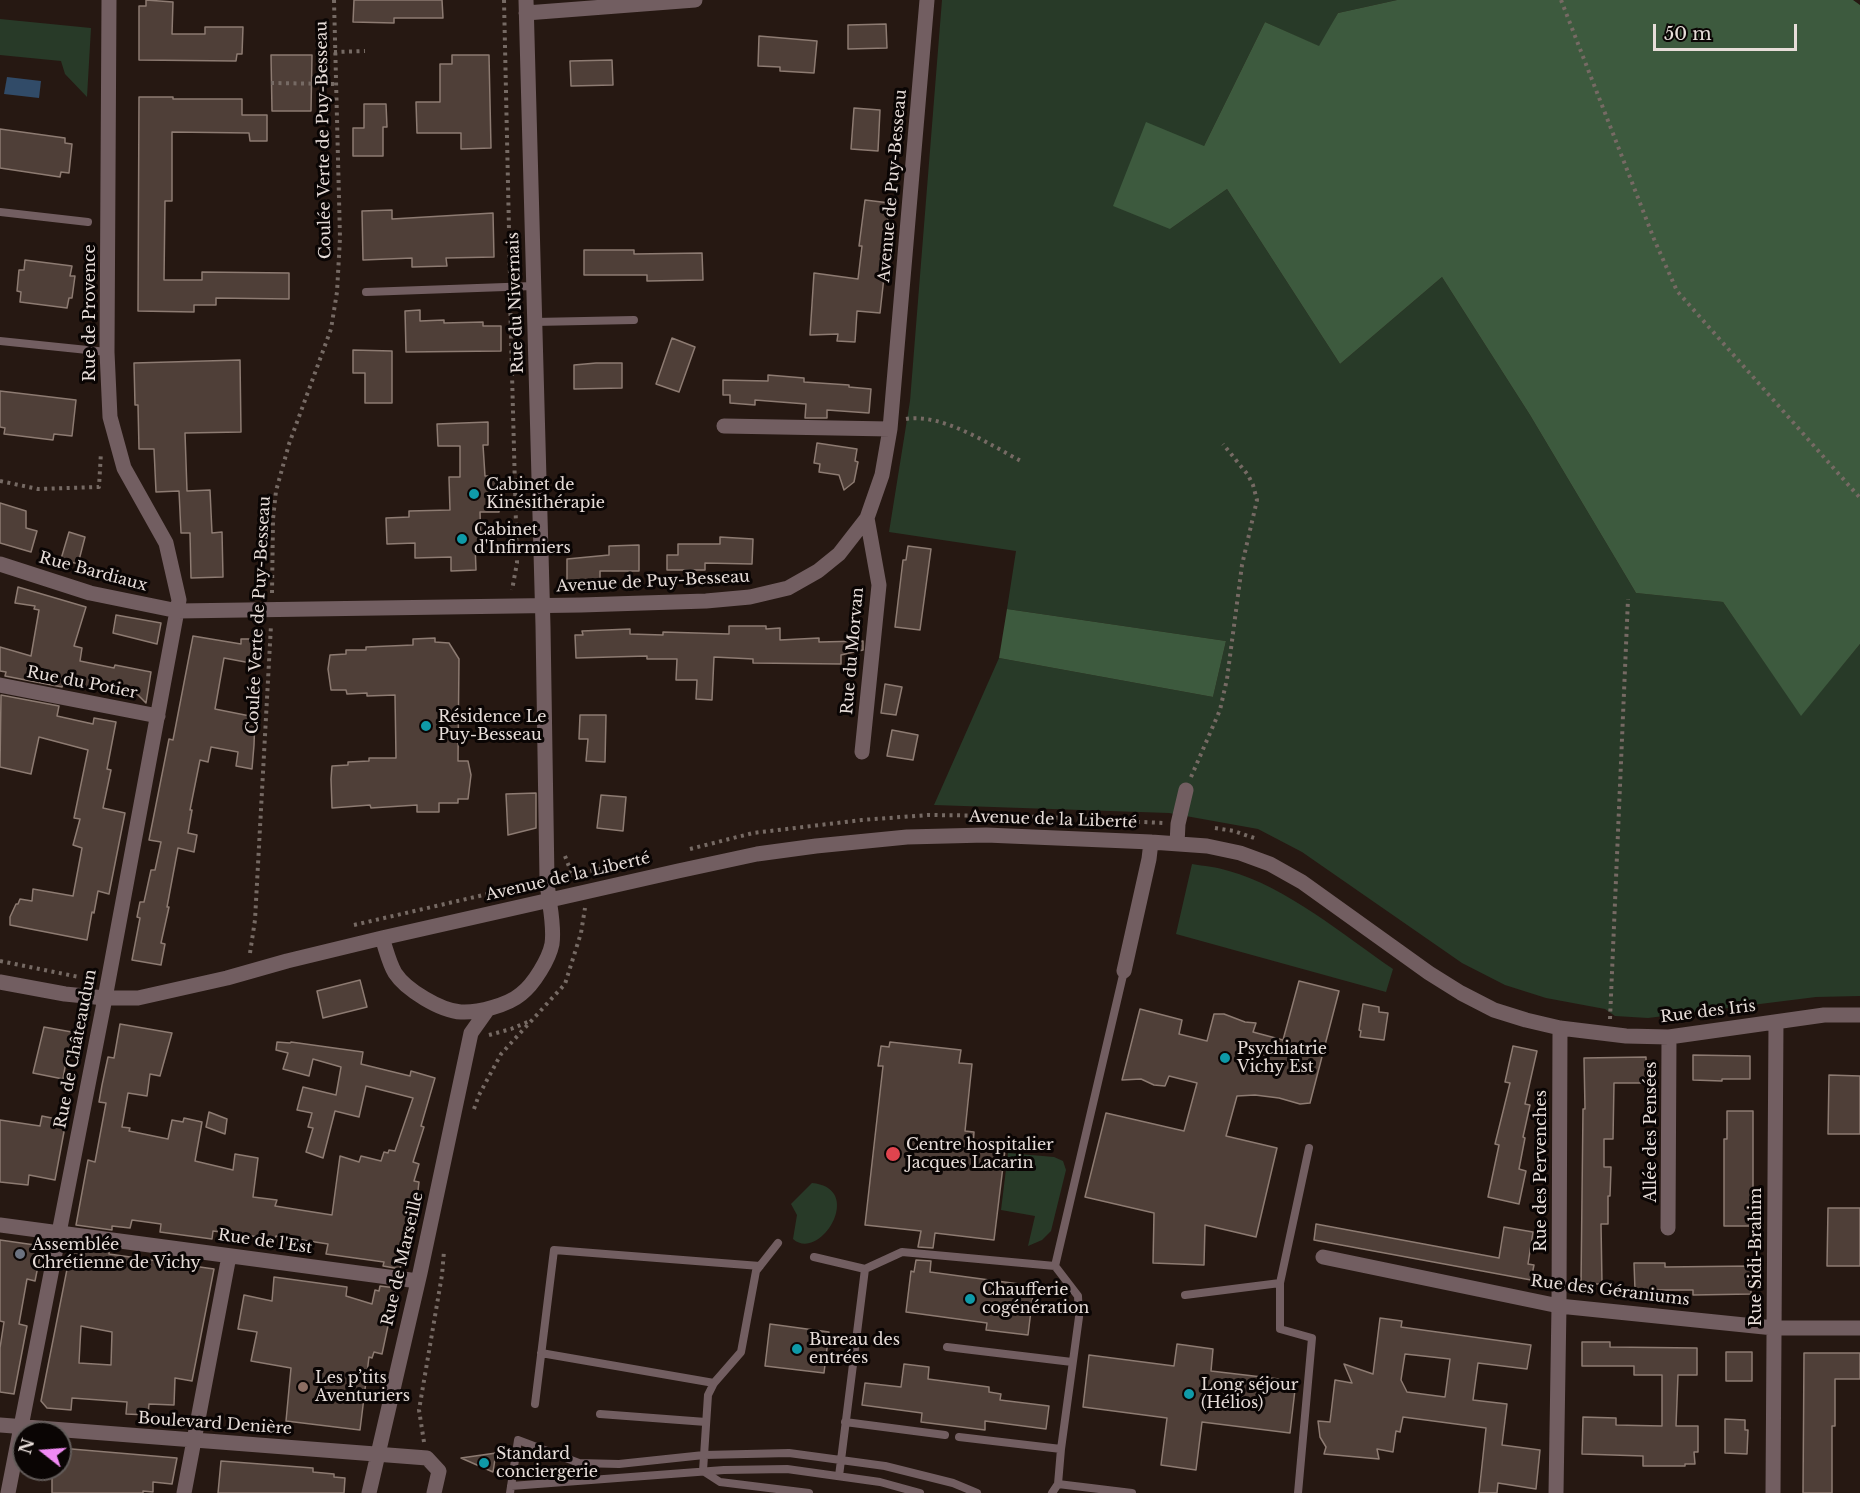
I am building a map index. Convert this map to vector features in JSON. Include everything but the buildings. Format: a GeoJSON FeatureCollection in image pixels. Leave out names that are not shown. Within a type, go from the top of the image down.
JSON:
{"type":"FeatureCollection","features":[{"type":"Feature","properties":{"kind":"street","name":"Rue de Provence"},"geometry":{"type":"LineString","coordinates":[[109,0],[107,352],[110,417],[124,468],[166,543],[179,600],[178,611]]}},
{"type":"Feature","properties":{"kind":"street"},"geometry":{"type":"LineString","coordinates":[[526,6],[695,0]]}},
{"type":"Feature","properties":{"kind":"street","name":"Avenue de Puy-Besseau"},"geometry":{"type":"LineString","coordinates":[[178,611],[706,601],[750,597],[788,588],[818,571],[839,554],[867,518],[882,475],[890,429],[927,0]]}},
{"type":"Feature","properties":{"kind":"street","name":"Rue du Nivernais"},"geometry":{"type":"LineString","coordinates":[[488,1009],[522,994],[544,967],[552,944],[552,918],[548,900],[526,6]]}},
{"type":"Feature","properties":{"kind":"street"},"geometry":{"type":"LineString","coordinates":[[724,426],[890,429]]}},
{"type":"Feature","properties":{"kind":"street","name":"Rue du Morvan"},"geometry":{"type":"LineString","coordinates":[[862,752],[879,585],[867,518]]}},
{"type":"Feature","properties":{"kind":"street","name":"Rue Bardiaux"},"geometry":{"type":"LineString","coordinates":[[0,564],[90,592],[178,611]]}},
{"type":"Feature","properties":{"kind":"street","name":"Rue de Châteaudun"},"geometry":{"type":"LineString","coordinates":[[21,1421],[105,998],[178,611]]}},
{"type":"Feature","properties":{"kind":"street","name":"Rue du Potier"},"geometry":{"type":"LineString","coordinates":[[0,685],[158,716]]}},
{"type":"Feature","properties":{"kind":"street"},"geometry":{"type":"LineString","coordinates":[[1177,844],[1178,824],[1186,790]]}},
{"type":"Feature","properties":{"kind":"street","name":"Avenue de la Liberté"},"geometry":{"type":"LineString","coordinates":[[0,982],[65,994],[105,998],[138,998],[548,900],[756,854],[816,846],[907,837],[986,835],[1177,844]]}},
{"type":"Feature","properties":{"kind":"street"},"geometry":{"type":"LineString","coordinates":[[1124,971],[1151,842]]}},
{"type":"Feature","properties":{"kind":"street","name":"Rue des Iris"},"geometry":{"type":"LineString","coordinates":[[1177,844],[1206,846],[1240,853],[1270,864],[1302,882],[1429,973],[1461,993],[1494,1010],[1526,1020],[1560,1028],[1609,1034],[1669,1037],[1824,1015],[1860,1015]]}},
{"type":"Feature","properties":{"kind":"street"},"geometry":{"type":"LineString","coordinates":[[382,939],[395,973],[410,988],[430,1002],[460,1012],[488,1009]]}},
{"type":"Feature","properties":{"kind":"street","name":"Rue de Marseille"},"geometry":{"type":"LineString","coordinates":[[369,1493],[418,1281],[471,1033],[488,1009]]}},
{"type":"Feature","properties":{"kind":"street"},"geometry":{"type":"LineString","coordinates":[[460,1012],[471,1033]]}},
{"type":"Feature","properties":{"kind":"street","name":"Rue Sidi-Brahim"},"geometry":{"type":"LineString","coordinates":[[1773,1493],[1776,1022]]}},
{"type":"Feature","properties":{"kind":"street","name":"Rue des Pervenches"},"geometry":{"type":"LineString","coordinates":[[1556,1493],[1560,1028]]}},
{"type":"Feature","properties":{"kind":"street","name":"Allée des Pensées"},"geometry":{"type":"LineString","coordinates":[[1668,1227],[1669,1037]]}},
{"type":"Feature","properties":{"kind":"street","name":"Rue de l'Est"},"geometry":{"type":"LineString","coordinates":[[0,1225],[418,1281]]}},
{"type":"Feature","properties":{"kind":"street"},"geometry":{"type":"LineString","coordinates":[[184,1493],[229,1256]]}},
{"type":"Feature","properties":{"kind":"street","name":"Rue des Géraniums"},"geometry":{"type":"LineString","coordinates":[[1323,1257],[1559,1306],[1774,1328],[1860,1328]]}},
{"type":"Feature","properties":{"kind":"street","name":"Boulevard Denière"},"geometry":{"type":"LineString","coordinates":[[72,1431],[427,1458]]}},
{"type":"Feature","properties":{"kind":"street"},"geometry":{"type":"LineString","coordinates":[[427,1458],[438,1471],[434,1493]]}},
{"type":"Feature","properties":{"kind":"street","name":"Rue de Châteaudun"},"geometry":{"type":"LineString","coordinates":[[8,1493],[12,1471]]}},
{"type":"Feature","properties":{"kind":"lane"},"geometry":{"type":"LineString","coordinates":[[0,212],[88,222]]}},
{"type":"Feature","properties":{"kind":"lane"},"geometry":{"type":"LineString","coordinates":[[366,292],[533,286]]}},
{"type":"Feature","properties":{"kind":"lane"},"geometry":{"type":"LineString","coordinates":[[534,322],[634,320]]}},
{"type":"Feature","properties":{"kind":"lane"},"geometry":{"type":"LineString","coordinates":[[0,341],[107,352]]}},
{"type":"Feature","properties":{"kind":"lane"},"geometry":{"type":"LineString","coordinates":[[1055,1266],[1124,971]]}},
{"type":"Feature","properties":{"kind":"lane"},"geometry":{"type":"LineString","coordinates":[[1298,1493],[1312,1338],[1280,1329],[1280,1283],[1310,1148]]}},
{"type":"Feature","properties":{"kind":"lane"},"geometry":{"type":"LineString","coordinates":[[703,1471],[708,1395],[714,1383],[741,1352],[756,1271],[778,1243]]}},
{"type":"Feature","properties":{"kind":"lane"},"geometry":{"type":"LineString","coordinates":[[535,1404],[554,1250],[760,1266]]}},
{"type":"Feature","properties":{"kind":"lane"},"geometry":{"type":"LineString","coordinates":[[814,1257],[865,1269],[902,1252],[1055,1266],[1078,1296],[1079,1317],[1058,1484],[1052,1493]]}},
{"type":"Feature","properties":{"kind":"lane"},"geometry":{"type":"LineString","coordinates":[[839,1476],[865,1269]]}},
{"type":"Feature","properties":{"kind":"lane"},"geometry":{"type":"LineString","coordinates":[[1185,1295],[1280,1283]]}},
{"type":"Feature","properties":{"kind":"lane"},"geometry":{"type":"LineString","coordinates":[[947,1347],[1072,1362]]}},
{"type":"Feature","properties":{"kind":"lane"},"geometry":{"type":"LineString","coordinates":[[542,1353],[714,1383]]}},
{"type":"Feature","properties":{"kind":"lane"},"geometry":{"type":"LineString","coordinates":[[600,1414],[706,1422]]}},
{"type":"Feature","properties":{"kind":"lane"},"geometry":{"type":"LineString","coordinates":[[845,1422],[945,1435]]}},
{"type":"Feature","properties":{"kind":"lane"},"geometry":{"type":"LineString","coordinates":[[959,1437],[1061,1449]]}},
{"type":"Feature","properties":{"kind":"lane"},"geometry":{"type":"LineString","coordinates":[[920,1493],[880,1482],[787,1469],[703,1471],[511,1489],[518,1440],[579,1463],[619,1464],[704,1455],[789,1453],[896,1469],[953,1483],[977,1493]]}},
{"type":"Feature","properties":{"kind":"lane"},"geometry":{"type":"LineString","coordinates":[[703,1471],[720,1482],[809,1493]]}},
{"type":"Feature","properties":{"kind":"lane"},"geometry":{"type":"LineString","coordinates":[[1058,1484],[1132,1493]]}},
{"type":"Feature","properties":{"kind":"path","name":"Coulée Verte de Puy-Besseau"},"geometry":{"type":"LineString","coordinates":[[250,953],[255,920],[272,610],[273,519],[276,491],[289,444],[331,329],[337,292],[340,238],[334,0]]}},
{"type":"Feature","properties":{"kind":"path"},"geometry":{"type":"LineString","coordinates":[[504,0],[517,563],[509,606]]}},
{"type":"Feature","properties":{"kind":"path"},"geometry":{"type":"LineString","coordinates":[[1561,0],[1654,239],[1677,291],[1860,498]]}},
{"type":"Feature","properties":{"kind":"path"},"geometry":{"type":"LineString","coordinates":[[334,52],[365,51]]}},
{"type":"Feature","properties":{"kind":"path"},"geometry":{"type":"LineString","coordinates":[[271,83],[335,84]]}},
{"type":"Feature","properties":{"kind":"path"},"geometry":{"type":"LineString","coordinates":[[890,429],[903,420],[928,419],[959,429],[1021,461]]}},
{"type":"Feature","properties":{"kind":"path"},"geometry":{"type":"LineString","coordinates":[[0,481],[38,489],[99,487],[101,444]]}},
{"type":"Feature","properties":{"kind":"path"},"geometry":{"type":"LineString","coordinates":[[1186,790],[1220,710],[1227,679],[1242,566],[1257,500],[1248,475],[1223,444]]}},
{"type":"Feature","properties":{"kind":"path"},"geometry":{"type":"LineString","coordinates":[[1609,1034],[1628,599]]}},
{"type":"Feature","properties":{"kind":"path"},"geometry":{"type":"LineString","coordinates":[[1213,828],[1234,831],[1262,841]]}},
{"type":"Feature","properties":{"kind":"path"},"geometry":{"type":"LineString","coordinates":[[473,1112],[479,1095],[501,1054],[565,984],[586,910],[582,893],[572,875]]}},
{"type":"Feature","properties":{"kind":"path"},"geometry":{"type":"LineString","coordinates":[[552,918],[586,910]]}},
{"type":"Feature","properties":{"kind":"path"},"geometry":{"type":"LineString","coordinates":[[427,1458],[419,1410],[442,1275],[444,1245]]}},
{"type":"Feature","properties":{"kind":"green space"},"geometry":{"type":"Polygon","coordinates":[[[942,0],[1397,0],[1338,13],[1320,47],[1265,22],[1204,146],[1170,229],[1227,189],[1340,364],[1442,277],[1530,415],[1636,593],[1723,602],[1801,715],[1860,644],[1860,996],[1816,997],[1648,1018],[1615,1016],[1605,1009],[1546,998],[1505,985],[1462,963],[1302,852],[1258,829],[1169,813],[934,805],[999,658],[1213,697],[1226,641],[1007,609],[1016,551],[889,532],[910,401],[942,0]]]}},
{"type":"Feature","properties":{"kind":"green space"},"geometry":{"type":"Polygon","coordinates":[[[1397,0],[1853,0],[1860,5],[1860,644],[1801,716],[1723,602],[1636,593],[1530,415],[1442,277],[1340,364],[1227,189],[1170,229],[1113,206],[1146,122],[1204,146],[1265,22],[1319,46],[1338,13],[1397,0]]]}},
{"type":"Feature","properties":{"kind":"green space"},"geometry":{"type":"Polygon","coordinates":[[[0,19],[91,28],[87,97],[65,74],[61,61],[0,55],[0,19]]]}},
{"type":"Feature","properties":{"kind":"green space"},"geometry":{"type":"Polygon","coordinates":[[[1007,609],[1226,641],[1213,697],[999,658],[1007,609]]]}},
{"type":"Feature","properties":{"kind":"green space"},"geometry":{"type":"Polygon","coordinates":[[[1192,864],[1220,868],[1250,878],[1314,913],[1393,969],[1386,992],[1176,934],[1192,864]]]}},
{"type":"Feature","properties":{"kind":"green space"},"geometry":{"type":"Polygon","coordinates":[[[1008,1153],[1054,1157],[1063,1161],[1066,1170],[1051,1231],[1042,1240],[1028,1246],[1035,1216],[1001,1210],[1008,1153]]]}},
{"type":"Feature","properties":{"kind":"green space"},"geometry":{"type":"Polygon","coordinates":[[[812,1183],[828,1188],[836,1197],[837,1209],[833,1222],[825,1233],[815,1241],[804,1244],[793,1239],[797,1215],[791,1204],[812,1183]]]}},
{"type":"Feature","properties":{"kind":"water"},"geometry":{"type":"Polygon","coordinates":[[[7,77],[41,81],[39,98],[4,94],[7,77]]]}},
{"type":"Feature","properties":{"kind":"place","name":"Cabinet de Kinésithérapie"},"geometry":{"type":"Point","coordinates":[474,494]}},
{"type":"Feature","properties":{"kind":"place","name":"Cabinet d'Infirmiers"},"geometry":{"type":"Point","coordinates":[462,539]}},
{"type":"Feature","properties":{"kind":"place","name":"Résidence Le Puy-Besseau"},"geometry":{"type":"Point","coordinates":[426,726]}},
{"type":"Feature","properties":{"kind":"place","name":"Psychiatrie Vichy Est"},"geometry":{"type":"Point","coordinates":[1225,1058]}},
{"type":"Feature","properties":{"kind":"place","name":"Centre hospitalier Jacques Lacarin"},"geometry":{"type":"Point","coordinates":[893,1154]}},
{"type":"Feature","properties":{"kind":"place","name":"Assemblée Chrétienne de Vichy"},"geometry":{"type":"Point","coordinates":[20,1254]}},
{"type":"Feature","properties":{"kind":"place","name":"Chaufferie cogénération"},"geometry":{"type":"Point","coordinates":[970,1299]}},
{"type":"Feature","properties":{"kind":"place","name":"Bureau des entrées"},"geometry":{"type":"Point","coordinates":[797,1349]}},
{"type":"Feature","properties":{"kind":"place","name":"Les p’tits Aventuriers"},"geometry":{"type":"Point","coordinates":[303,1387]}},
{"type":"Feature","properties":{"kind":"place","name":"Long séjour (Hélios)"},"geometry":{"type":"Point","coordinates":[1189,1394]}},
{"type":"Feature","properties":{"kind":"place","name":"Standard conciergerie"},"geometry":{"type":"Point","coordinates":[484,1463]}}]}
